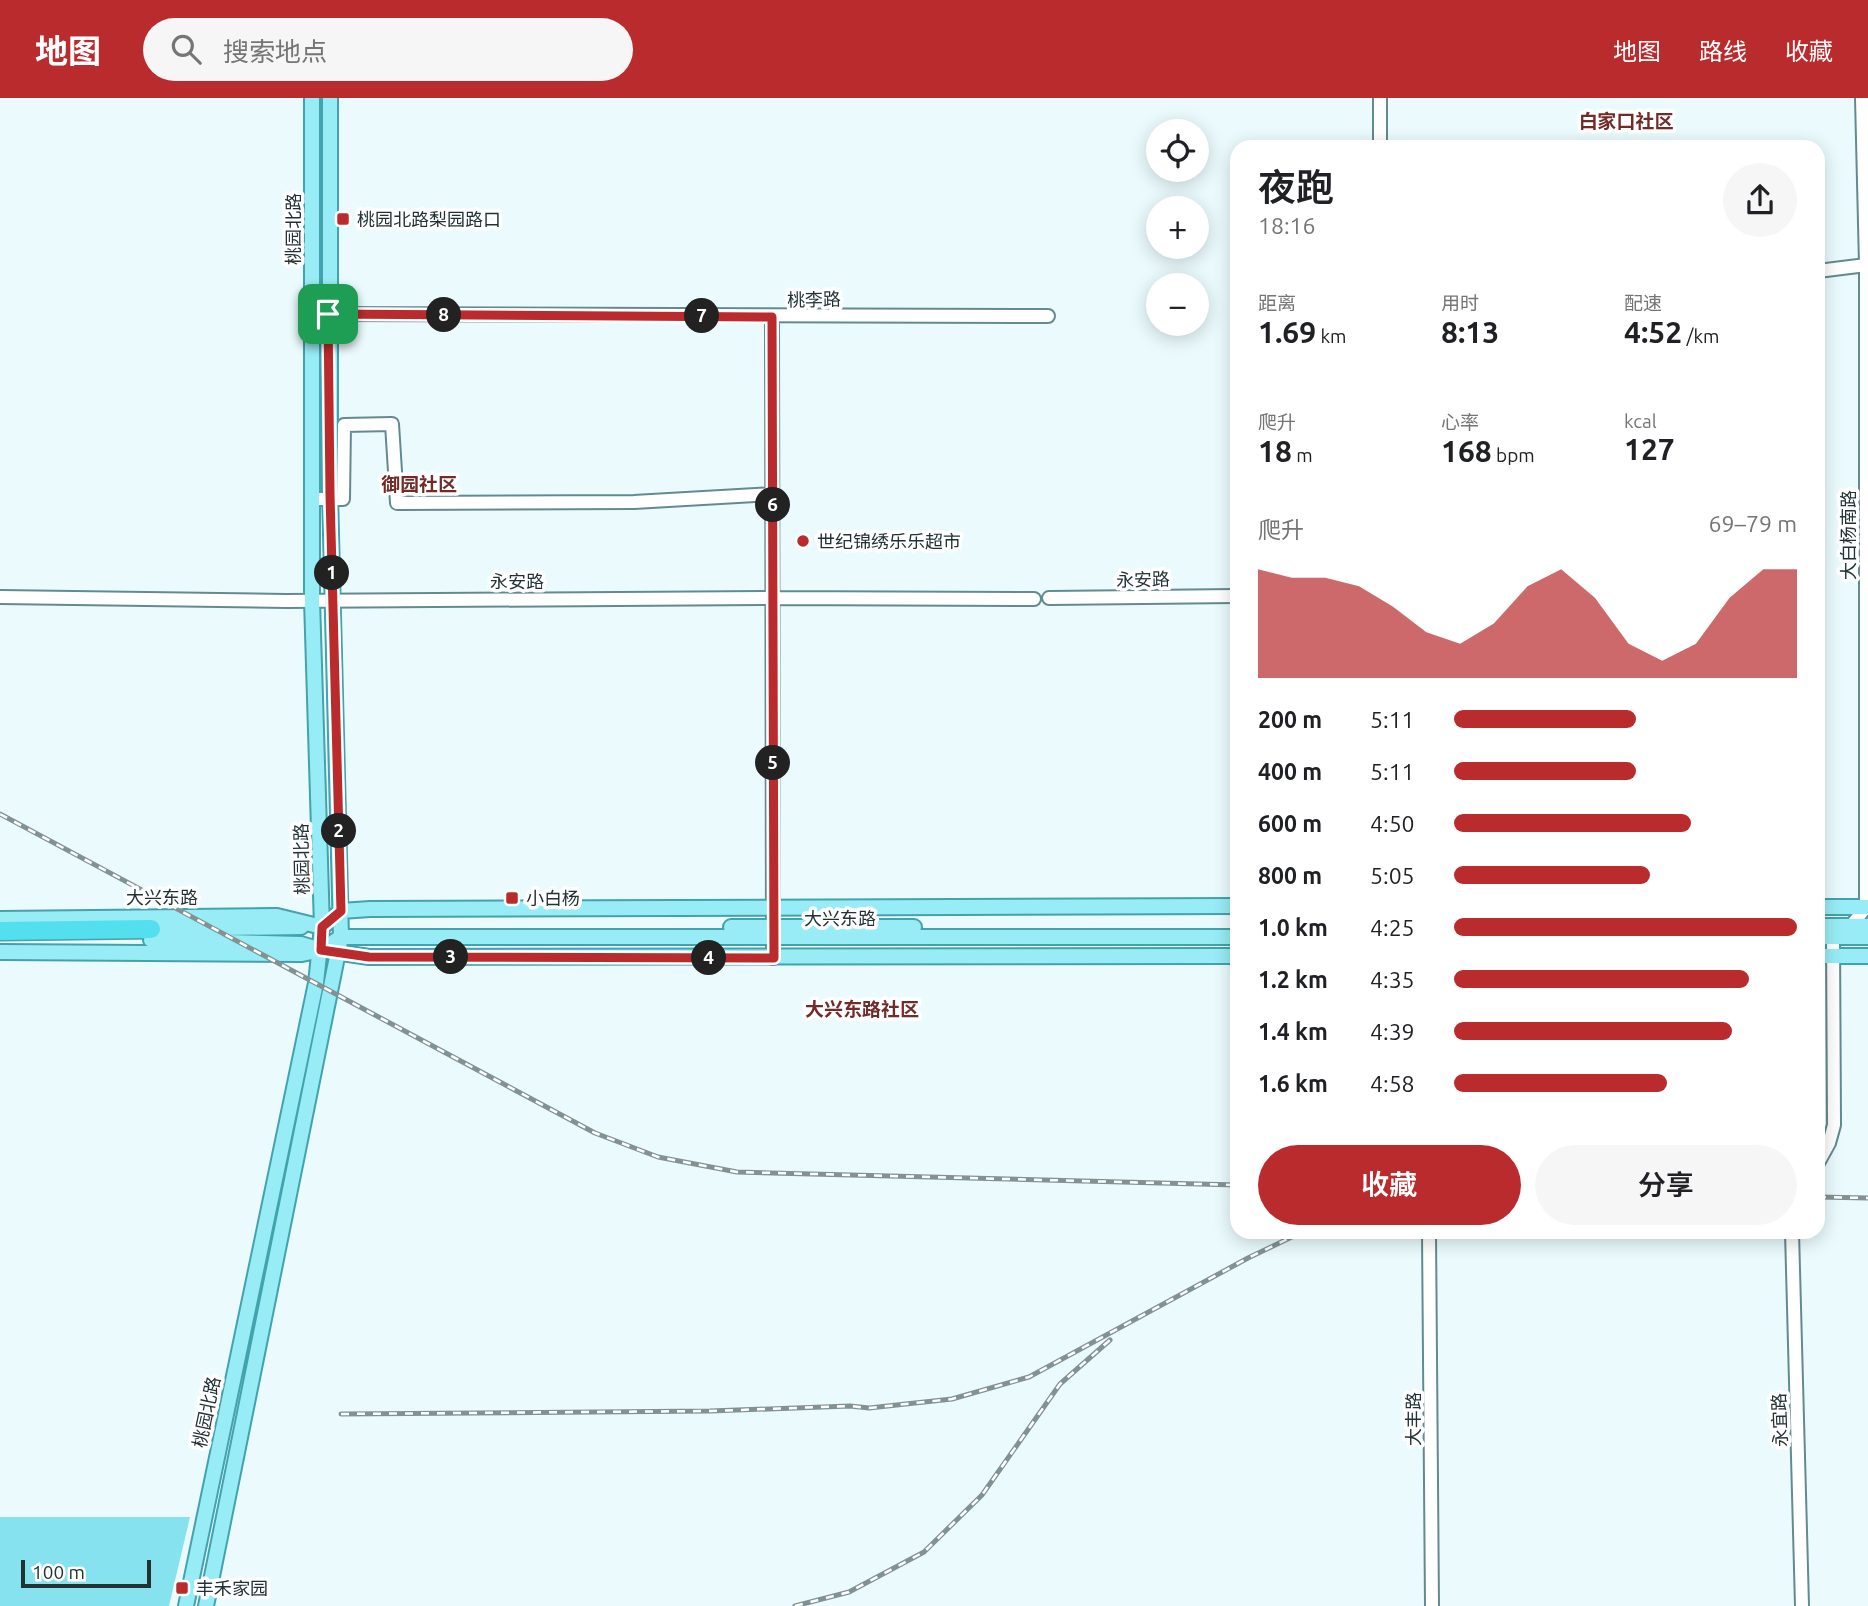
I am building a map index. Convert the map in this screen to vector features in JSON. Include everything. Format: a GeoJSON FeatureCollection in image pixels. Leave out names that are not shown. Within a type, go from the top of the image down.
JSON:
{"type":"FeatureCollection","features":[{"type":"Feature","properties":{"kind":"highway"},"geometry":{"type":"LineString","coordinates":[[0,931],[151,935]]}},
{"type":"Feature","properties":{"kind":"highway"},"geometry":{"type":"LineString","coordinates":[[0,940],[100,935]]}},
{"type":"Feature","properties":{"kind":"main road","name":"桃园北路"},"geometry":{"type":"LineString","coordinates":[[186,1606],[321,950],[313,600],[312,98]]}},
{"type":"Feature","properties":{"kind":"main road","name":"桃园北路"},"geometry":{"type":"LineString","coordinates":[[206,1606],[341,933],[330,499],[330,98]]}},
{"type":"Feature","properties":{"kind":"main road"},"geometry":{"type":"LineString","coordinates":[[322,927],[341,911],[370,909],[1230,906]]}},
{"type":"Feature","properties":{"kind":"main road"},"geometry":{"type":"LineString","coordinates":[[1825,907],[1867,907]]}},
{"type":"Feature","properties":{"kind":"main road","name":"大兴东路"},"geometry":{"type":"LineString","coordinates":[[0,919],[277,916],[341,933],[1230,928]]}},
{"type":"Feature","properties":{"kind":"main road"},"geometry":{"type":"LineString","coordinates":[[1825,926],[1868,926]]}},
{"type":"Feature","properties":{"kind":"main road","name":"大兴东路"},"geometry":{"type":"LineString","coordinates":[[151,935],[322,927]]}},
{"type":"Feature","properties":{"kind":"main road","name":"大兴东路"},"geometry":{"type":"LineString","coordinates":[[773,932],[1230,937]]}},
{"type":"Feature","properties":{"kind":"main road"},"geometry":{"type":"LineString","coordinates":[[0,952],[302,954],[321,950],[341,933]]}},
{"type":"Feature","properties":{"kind":"main road"},"geometry":{"type":"LineString","coordinates":[[151,935],[301,944],[321,950],[383,957],[1230,956]]}},
{"type":"Feature","properties":{"kind":"main road"},"geometry":{"type":"LineString","coordinates":[[1825,937],[1868,937]]}},
{"type":"Feature","properties":{"kind":"main road"},"geometry":{"type":"LineString","coordinates":[[1825,956],[1868,956]]}},
{"type":"Feature","properties":{"kind":"street"},"geometry":{"type":"LineString","coordinates":[[1380,98],[1380,140]]}},
{"type":"Feature","properties":{"kind":"street","name":"大白杨南路"},"geometry":{"type":"LineString","coordinates":[[1862,98],[1866,265],[1867,907]]}},
{"type":"Feature","properties":{"kind":"street"},"geometry":{"type":"LineString","coordinates":[[1825,270],[1866,265]]}},
{"type":"Feature","properties":{"kind":"street","name":"桃李路"},"geometry":{"type":"LineString","coordinates":[[328,314],[1048,316]]}},
{"type":"Feature","properties":{"kind":"street"},"geometry":{"type":"LineString","coordinates":[[772,317],[774,958]]}},
{"type":"Feature","properties":{"kind":"street"},"geometry":{"type":"LineString","coordinates":[[312,499],[343,499],[344,425],[392,424],[397,503],[634,502],[774,494]]}},
{"type":"Feature","properties":{"kind":"street","name":"永安路"},"geometry":{"type":"LineString","coordinates":[[1049,598],[1230,596]]}},
{"type":"Feature","properties":{"kind":"street","name":"永安路"},"geometry":{"type":"LineString","coordinates":[[0,597],[313,600],[1034,599]]}},
{"type":"Feature","properties":{"kind":"street"},"geometry":{"type":"LineString","coordinates":[[1825,1150],[1833,1125],[1825,956],[1833,937],[1851,926],[1867,907]]}},
{"type":"Feature","properties":{"kind":"street","name":"大丰路"},"geometry":{"type":"LineString","coordinates":[[1429,1239],[1432,1606]]}},
{"type":"Feature","properties":{"kind":"street","name":"永宜路"},"geometry":{"type":"LineString","coordinates":[[1792,1239],[1802,1606]]}},
{"type":"Feature","properties":{"kind":"shaded area"},"geometry":{"type":"Polygon","coordinates":[[[0,1517],[190,1517],[169,1606],[0,1606],[0,1517]]]}},
{"type":"Feature","properties":{"kind":"railway"},"geometry":{"type":"LineString","coordinates":[[0,814],[595,1133],[658,1157],[737,1172],[1230,1185]]}},
{"type":"Feature","properties":{"kind":"railway"},"geometry":{"type":"LineString","coordinates":[[1825,1197],[1868,1198]]}},
{"type":"Feature","properties":{"kind":"railway"},"geometry":{"type":"LineString","coordinates":[[341,1414],[710,1411],[850,1406],[869,1408],[952,1399],[1029,1377],[1287,1239]]}},
{"type":"Feature","properties":{"kind":"railway"},"geometry":{"type":"LineString","coordinates":[[795,1606],[849,1592],[924,1552],[982,1495],[1060,1384],[1110,1340]]}},
{"type":"Feature","properties":{"kind":"place","name":"桃园北路梨园路口"},"geometry":{"type":"Point","coordinates":[343,219]}},
{"type":"Feature","properties":{"kind":"place","name":"世纪锦绣乐乐超市"},"geometry":{"type":"Point","coordinates":[803,541]}},
{"type":"Feature","properties":{"kind":"place","name":"小白杨"},"geometry":{"type":"Point","coordinates":[512,898]}},
{"type":"Feature","properties":{"kind":"place","name":"丰禾家园"},"geometry":{"type":"Point","coordinates":[182,1588]}},
{"type":"Feature","properties":{"kind":"district","name":"白家口社区"},"geometry":{"type":"Point","coordinates":[1626,121]}},
{"type":"Feature","properties":{"kind":"district","name":"御园社区"},"geometry":{"type":"Point","coordinates":[419,484]}},
{"type":"Feature","properties":{"kind":"district","name":"大兴东路社区"},"geometry":{"type":"Point","coordinates":[862,1009]}},
{"type":"Feature","properties":{"kind":"route"},"geometry":{"type":"LineString","coordinates":[[328,314],[772,317],[774,958],[369,957],[321,950],[322,927],[341,911],[328,314]]}}]}
